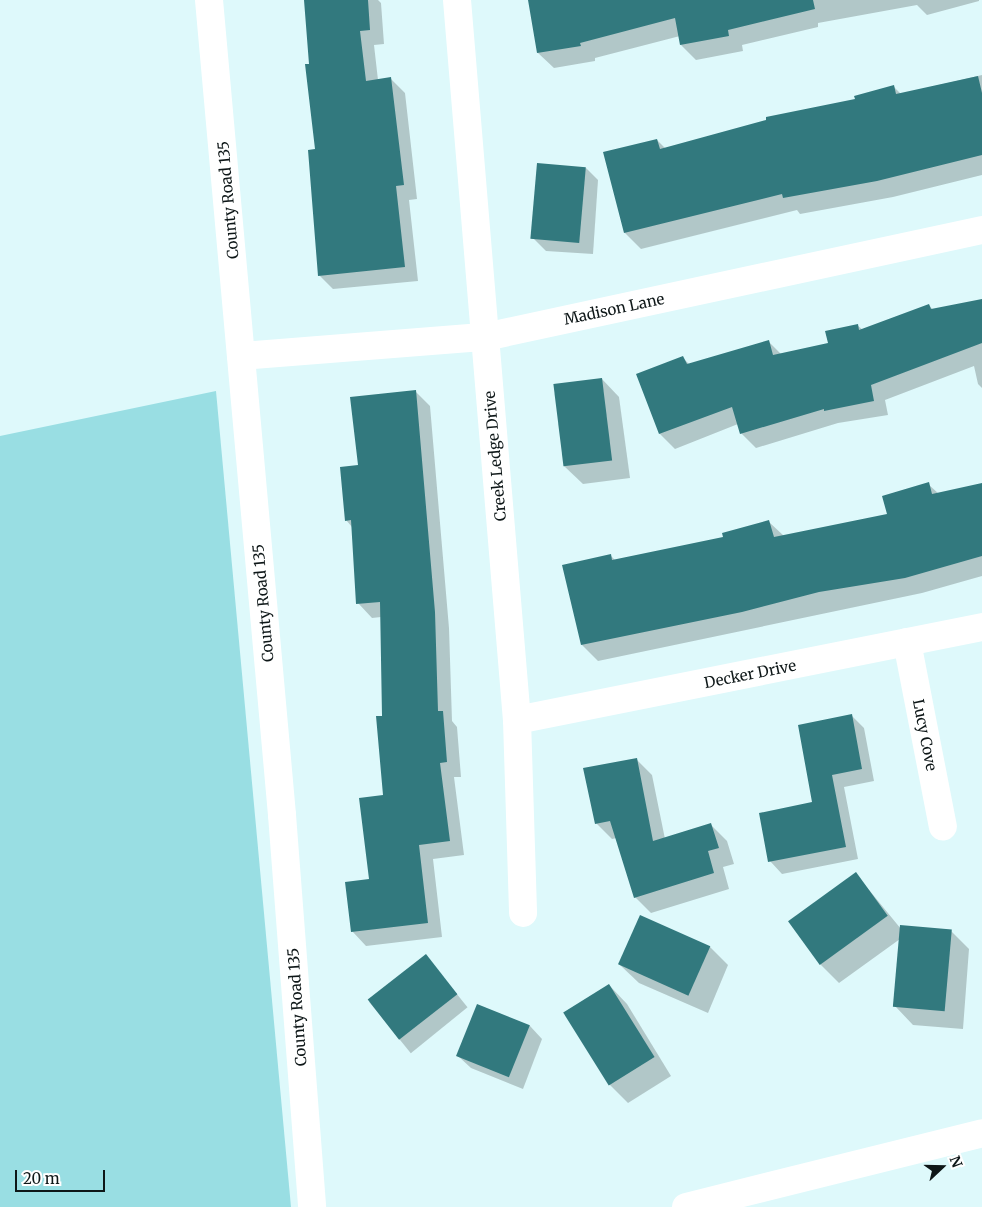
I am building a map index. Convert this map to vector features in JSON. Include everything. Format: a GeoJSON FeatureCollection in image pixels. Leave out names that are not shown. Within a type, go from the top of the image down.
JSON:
{"type":"FeatureCollection","features":[{"type":"Feature","properties":{"kind":"street","name":"County Road 135"},"geometry":{"type":"LineString","coordinates":[[209,0],[241,356],[312,1207]]}},
{"type":"Feature","properties":{"kind":"street","name":"Creek Ledge Drive"},"geometry":{"type":"LineString","coordinates":[[457,0],[517,720],[523,912]]}},
{"type":"Feature","properties":{"kind":"street","name":"Madison Lane"},"geometry":{"type":"LineString","coordinates":[[241,356],[485,337],[982,230]]}},
{"type":"Feature","properties":{"kind":"street","name":"Decker Drive"},"geometry":{"type":"LineString","coordinates":[[517,720],[982,627]]}},
{"type":"Feature","properties":{"kind":"street","name":"Lucy Cove"},"geometry":{"type":"LineString","coordinates":[[907,642],[943,827]]}},
{"type":"Feature","properties":{"kind":"street"},"geometry":{"type":"LineString","coordinates":[[686,1207],[982,1133]]}},
{"type":"Feature","properties":{"kind":"shaded area"},"geometry":{"type":"Polygon","coordinates":[[[216,391],[291,1207],[0,1207],[0,436],[216,391]]]}},
{"type":"Feature","properties":{"kind":"building"},"geometry":{"type":"Polygon","coordinates":[[[304,0],[368,0],[370,30],[360,31],[366,81],[391,77],[404,185],[396,186],[405,267],[318,276],[308,150],[315,149],[305,64],[309,64],[304,0]]]}},
{"type":"Feature","properties":{"kind":"building"},"geometry":{"type":"Polygon","coordinates":[[[528,0],[813,0],[815,9],[728,30],[729,36],[680,45],[675,18],[580,43],[581,46],[537,53],[528,0]]]}},
{"type":"Feature","properties":{"kind":"building"},"geometry":{"type":"Polygon","coordinates":[[[978,76],[982,93],[982,155],[877,181],[783,198],[782,194],[624,233],[603,152],[657,139],[660,149],[766,120],[766,117],[855,99],[854,96],[894,85],[896,94],[978,76]]]}},
{"type":"Feature","properties":{"kind":"building"},"geometry":{"type":"Polygon","coordinates":[[[537,163],[586,167],[579,243],[530,239],[537,163]]]}},
{"type":"Feature","properties":{"kind":"building"},"geometry":{"type":"Polygon","coordinates":[[[982,299],[982,343],[871,385],[874,401],[824,411],[824,409],[740,434],[732,407],[659,434],[636,374],[683,356],[687,364],[769,340],[773,355],[828,343],[825,331],[858,324],[859,330],[929,304],[931,309],[982,299]]]}},
{"type":"Feature","properties":{"kind":"building"},"geometry":{"type":"Polygon","coordinates":[[[602,378],[612,460],[563,466],[553,384],[602,378]]]}},
{"type":"Feature","properties":{"kind":"building"},"geometry":{"type":"Polygon","coordinates":[[[416,390],[435,612],[438,711],[443,711],[447,762],[440,763],[450,841],[419,845],[428,923],[351,932],[345,882],[369,879],[359,798],[383,795],[376,716],[382,716],[380,602],[356,604],[351,520],[345,521],[340,467],[358,465],[350,397],[416,390]]]}},
{"type":"Feature","properties":{"kind":"building"},"geometry":{"type":"Polygon","coordinates":[[[929,482],[932,494],[982,483],[982,556],[905,578],[819,592],[742,612],[581,645],[562,565],[611,554],[612,560],[723,537],[722,533],[769,520],[774,537],[887,514],[882,496],[929,482]]]}},
{"type":"Feature","properties":{"kind":"building"},"geometry":{"type":"Polygon","coordinates":[[[852,714],[862,769],[832,775],[846,847],[768,862],[759,813],[812,802],[798,725],[852,714]]]}},
{"type":"Feature","properties":{"kind":"building"},"geometry":{"type":"Polygon","coordinates":[[[637,758],[653,841],[711,823],[719,848],[708,851],[714,873],[634,898],[610,821],[595,824],[583,768],[637,758]]]}},
{"type":"Feature","properties":{"kind":"building"},"geometry":{"type":"Polygon","coordinates":[[[856,872],[888,916],[820,965],[788,921],[856,872]]]}},
{"type":"Feature","properties":{"kind":"building"},"geometry":{"type":"Polygon","coordinates":[[[640,915],[710,946],[688,996],[618,964],[640,915]]]}},
{"type":"Feature","properties":{"kind":"building"},"geometry":{"type":"Polygon","coordinates":[[[900,925],[952,930],[945,1011],[893,1007],[900,925]]]}},
{"type":"Feature","properties":{"kind":"building"},"geometry":{"type":"Polygon","coordinates":[[[426,954],[457,994],[399,1040],[368,1000],[426,954]]]}},
{"type":"Feature","properties":{"kind":"building"},"geometry":{"type":"Polygon","coordinates":[[[609,984],[655,1057],[609,1086],[563,1013],[609,984]]]}},
{"type":"Feature","properties":{"kind":"building"},"geometry":{"type":"Polygon","coordinates":[[[477,1004],[530,1025],[509,1077],[456,1056],[477,1004]]]}}]}
